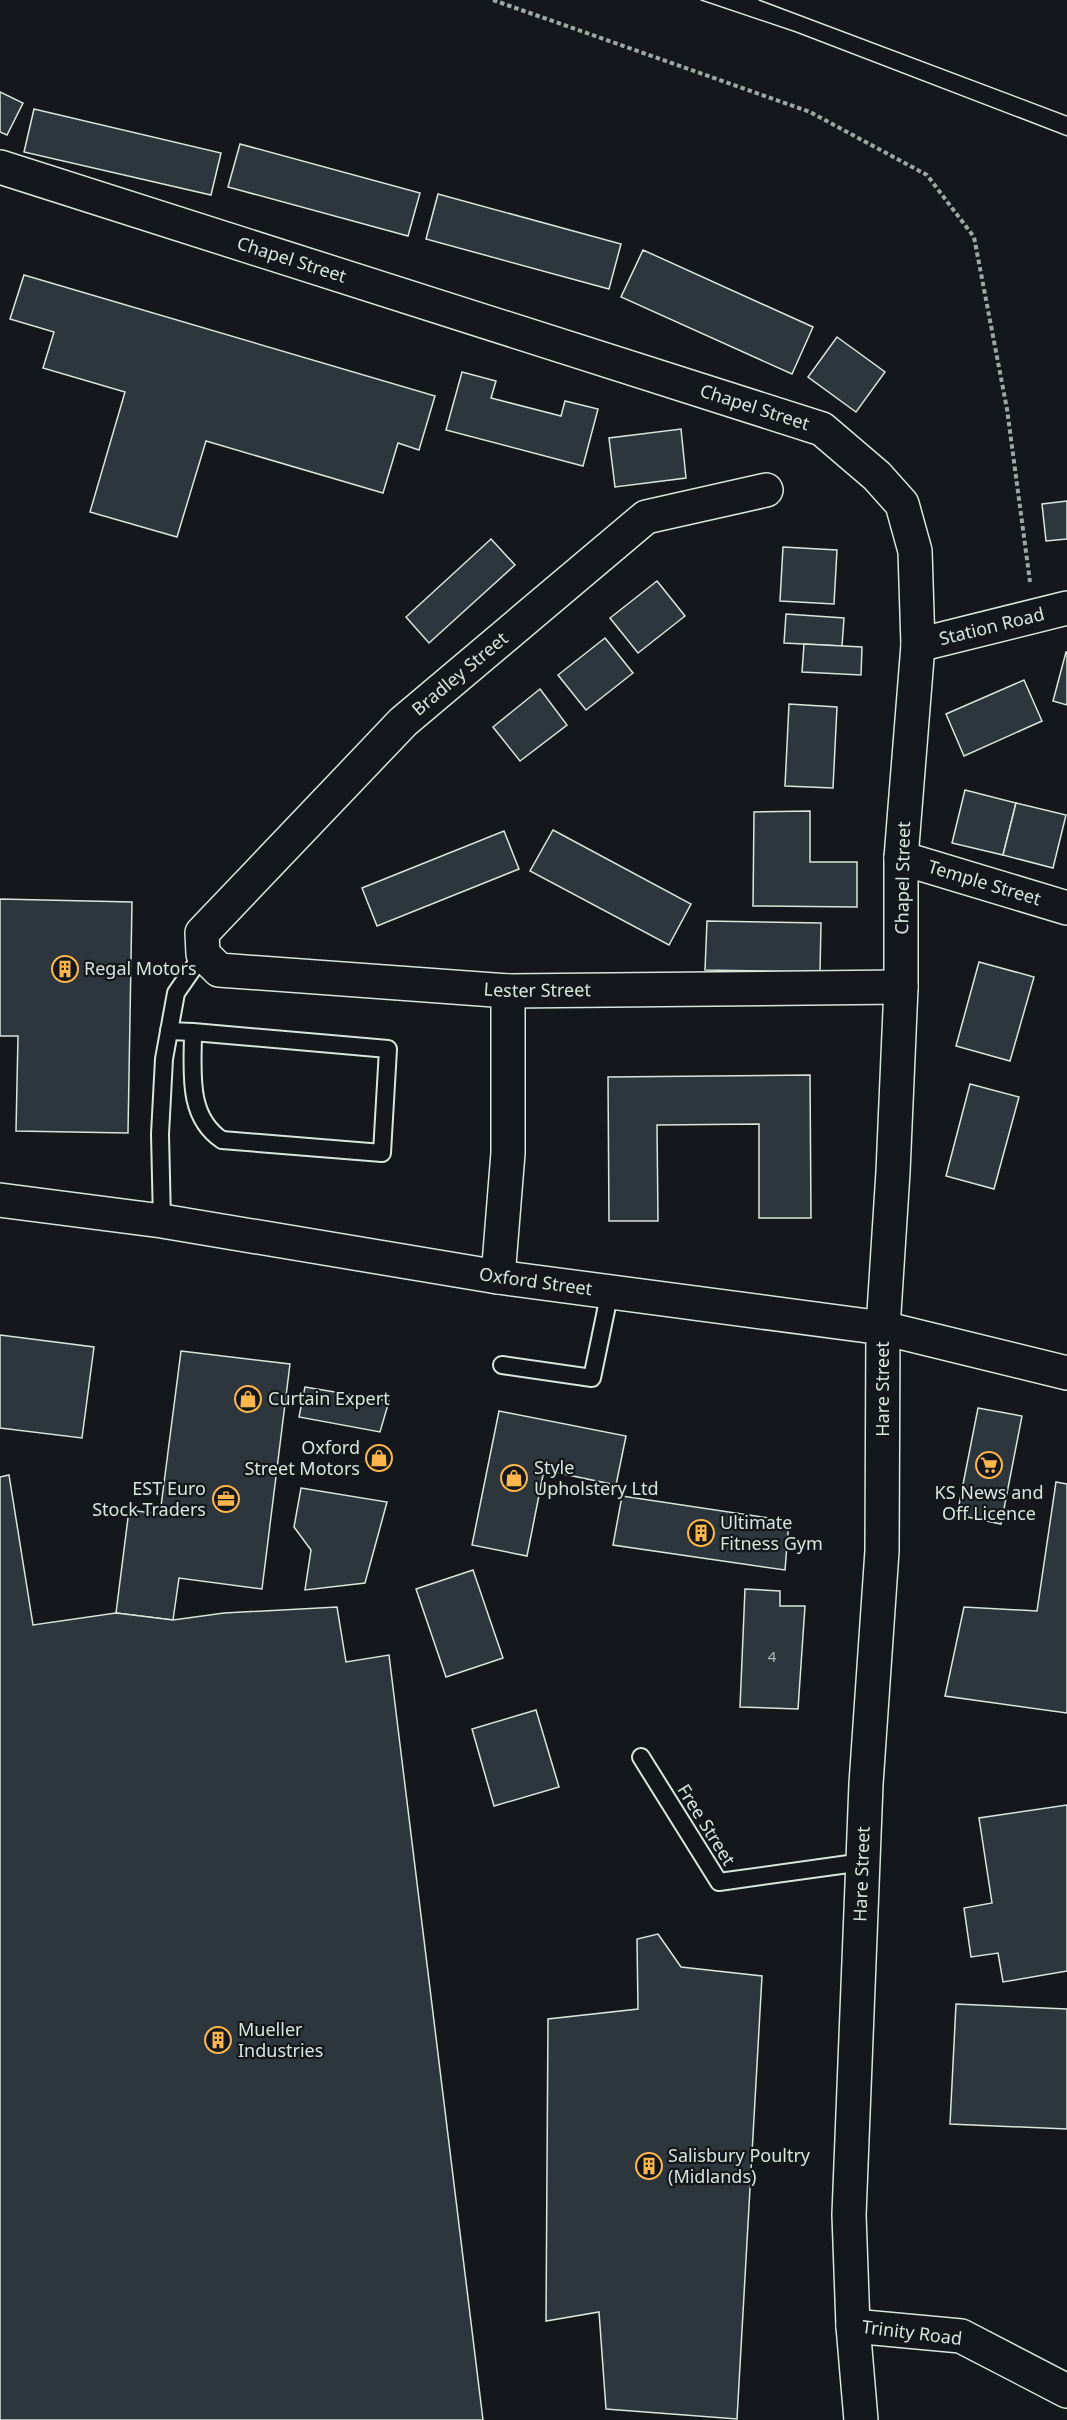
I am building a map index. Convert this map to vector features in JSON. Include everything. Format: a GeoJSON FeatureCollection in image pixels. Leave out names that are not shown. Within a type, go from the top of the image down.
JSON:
{"type":"FeatureCollection","features":[{"type":"Feature","properties":{"kind":"main road","name":"Chapel Street"},"geometry":{"type":"LineString","coordinates":[[0,167],[822,429],[877,476],[902,504],[915,551],[918,645],[901,858],[901,987],[883,1328]]}},
{"type":"Feature","properties":{"kind":"main road","name":"Bradley Street"},"geometry":{"type":"LineString","coordinates":[[203,943],[403,722],[646,517],[766,490]]}},
{"type":"Feature","properties":{"kind":"main road","name":"Station Road"},"geometry":{"type":"LineString","coordinates":[[918,645],[1067,608]]}},
{"type":"Feature","properties":{"kind":"main road","name":"Temple Street"},"geometry":{"type":"LineString","coordinates":[[901,858],[1067,908]]}},
{"type":"Feature","properties":{"kind":"main road","name":"Lester Street"},"geometry":{"type":"LineString","coordinates":[[203,943],[219,970],[508,992],[901,987]]}},
{"type":"Feature","properties":{"kind":"main road"},"geometry":{"type":"LineString","coordinates":[[498,1277],[508,1153],[508,992]]}},
{"type":"Feature","properties":{"kind":"main road","name":"Oxford Street"},"geometry":{"type":"LineString","coordinates":[[0,1200],[162,1221],[498,1277],[883,1328],[1067,1373]]}},
{"type":"Feature","properties":{"kind":"main road","name":"Hare Street"},"geometry":{"type":"LineString","coordinates":[[861,2420],[852,2326],[849,2215],[862,1862],[882,1551],[883,1328]]}},
{"type":"Feature","properties":{"kind":"main road","name":"Trinity Road"},"geometry":{"type":"LineString","coordinates":[[852,2326],[961,2336],[1067,2391]]}},
{"type":"Feature","properties":{"kind":"lane"},"geometry":{"type":"LineString","coordinates":[[162,1221],[160,1134],[164,1059],[176,993],[203,943]]}},
{"type":"Feature","properties":{"kind":"lane"},"geometry":{"type":"LineString","coordinates":[[169,1031],[193,1032],[388,1049],[381,1153],[222,1140],[210,1132],[200,1115],[195,1097],[193,1032]]}},
{"type":"Feature","properties":{"kind":"lane"},"geometry":{"type":"LineString","coordinates":[[502,1365],[592,1378],[610,1291]]}},
{"type":"Feature","properties":{"kind":"lane","name":"Free Street"},"geometry":{"type":"LineString","coordinates":[[641,1757],[719,1882],[862,1862]]}},
{"type":"Feature","properties":{"kind":"path"},"geometry":{"type":"LineString","coordinates":[[493,0],[810,111],[927,175],[974,237],[1007,409],[1035,616]]}},
{"type":"Feature","properties":{"kind":"building"},"geometry":{"type":"Polygon","coordinates":[[[0,92],[23,103],[7,135],[0,132],[0,92]]]}},
{"type":"Feature","properties":{"kind":"building"},"geometry":{"type":"Polygon","coordinates":[[[34,109],[221,153],[211,195],[24,152],[34,109]]]}},
{"type":"Feature","properties":{"kind":"building"},"geometry":{"type":"Polygon","coordinates":[[[240,144],[420,193],[408,236],[228,187],[240,144]]]}},
{"type":"Feature","properties":{"kind":"building"},"geometry":{"type":"Polygon","coordinates":[[[438,194],[621,244],[609,289],[426,239],[438,194]]]}},
{"type":"Feature","properties":{"kind":"building"},"geometry":{"type":"Polygon","coordinates":[[[643,250],[813,327],[792,374],[621,297],[643,250]]]}},
{"type":"Feature","properties":{"kind":"building"},"geometry":{"type":"Polygon","coordinates":[[[24,275],[435,396],[419,450],[398,443],[383,493],[206,441],[177,537],[90,512],[125,392],[43,368],[54,332],[10,319],[24,275]]]}},
{"type":"Feature","properties":{"kind":"building"},"geometry":{"type":"Polygon","coordinates":[[[837,337],[885,372],[856,412],[808,377],[837,337]]]}},
{"type":"Feature","properties":{"kind":"building"},"geometry":{"type":"Polygon","coordinates":[[[462,372],[496,381],[491,398],[561,416],[565,401],[598,409],[583,466],[446,430],[462,372]]]}},
{"type":"Feature","properties":{"kind":"building"},"geometry":{"type":"Polygon","coordinates":[[[681,429],[686,478],[615,487],[609,438],[681,429]]]}},
{"type":"Feature","properties":{"kind":"building"},"geometry":{"type":"Polygon","coordinates":[[[1067,501],[1067,539],[1046,541],[1042,504],[1067,501]]]}},
{"type":"Feature","properties":{"kind":"building"},"geometry":{"type":"Polygon","coordinates":[[[491,539],[515,565],[429,643],[406,617],[491,539]]]}},
{"type":"Feature","properties":{"kind":"building"},"geometry":{"type":"Polygon","coordinates":[[[783,547],[837,550],[834,604],[780,601],[783,547]]]}},
{"type":"Feature","properties":{"kind":"building"},"geometry":{"type":"Polygon","coordinates":[[[657,581],[685,616],[638,653],[610,618],[657,581]]]}},
{"type":"Feature","properties":{"kind":"building"},"geometry":{"type":"Polygon","coordinates":[[[786,614],[844,618],[842,646],[784,643],[786,614]]]}},
{"type":"Feature","properties":{"kind":"building"},"geometry":{"type":"Polygon","coordinates":[[[605,638],[633,673],[586,710],[558,675],[605,638]]]}},
{"type":"Feature","properties":{"kind":"building"},"geometry":{"type":"Polygon","coordinates":[[[804,644],[862,647],[861,675],[802,672],[804,644]]]}},
{"type":"Feature","properties":{"kind":"building"},"geometry":{"type":"Polygon","coordinates":[[[1067,652],[1067,705],[1053,701],[1067,652]]]}},
{"type":"Feature","properties":{"kind":"building"},"geometry":{"type":"Polygon","coordinates":[[[1024,680],[1042,721],[964,756],[946,714],[1024,680]]]}},
{"type":"Feature","properties":{"kind":"building"},"geometry":{"type":"Polygon","coordinates":[[[540,689],[567,725],[520,761],[493,727],[540,689]]]}},
{"type":"Feature","properties":{"kind":"building"},"geometry":{"type":"Polygon","coordinates":[[[789,704],[837,707],[833,788],[785,786],[789,704]]]}},
{"type":"Feature","properties":{"kind":"building"},"geometry":{"type":"Polygon","coordinates":[[[965,790],[1016,803],[1003,855],[952,843],[965,790]]]}},
{"type":"Feature","properties":{"kind":"building"},"geometry":{"type":"Polygon","coordinates":[[[1016,803],[1066,815],[1053,868],[1003,855],[1016,803]]]}},
{"type":"Feature","properties":{"kind":"building"},"geometry":{"type":"Polygon","coordinates":[[[810,811],[810,862],[857,862],[857,907],[753,906],[754,812],[810,811]]]}},
{"type":"Feature","properties":{"kind":"building"},"geometry":{"type":"Polygon","coordinates":[[[553,830],[691,904],[669,945],[530,871],[553,830]]]}},
{"type":"Feature","properties":{"kind":"building"},"geometry":{"type":"Polygon","coordinates":[[[504,831],[519,869],[377,926],[362,888],[504,831]]]}},
{"type":"Feature","properties":{"kind":"building","name":"Regal Motors"},"geometry":{"type":"Polygon","coordinates":[[[0,899],[132,902],[128,1133],[16,1131],[18,1036],[0,1036],[0,899]]]}},
{"type":"Feature","properties":{"kind":"building"},"geometry":{"type":"Polygon","coordinates":[[[707,921],[821,923],[820,972],[705,970],[707,921]]]}},
{"type":"Feature","properties":{"kind":"building"},"geometry":{"type":"Polygon","coordinates":[[[979,962],[1034,977],[1010,1061],[956,1046],[979,962]]]}},
{"type":"Feature","properties":{"kind":"building"},"geometry":{"type":"Polygon","coordinates":[[[810,1075],[811,1218],[759,1218],[759,1124],[657,1125],[658,1221],[609,1221],[608,1077],[810,1075]]]}},
{"type":"Feature","properties":{"kind":"building"},"geometry":{"type":"Polygon","coordinates":[[[970,1084],[1019,1097],[994,1189],[946,1176],[970,1084]]]}},
{"type":"Feature","properties":{"kind":"building"},"geometry":{"type":"Polygon","coordinates":[[[0,1335],[94,1347],[82,1438],[0,1428],[0,1335]]]}},
{"type":"Feature","properties":{"kind":"building"},"geometry":{"type":"Polygon","coordinates":[[[181,1351],[290,1364],[262,1589],[179,1578],[173,1620],[116,1613],[129,1510],[160,1514],[181,1351]]]}},
{"type":"Feature","properties":{"kind":"building"},"geometry":{"type":"Polygon","coordinates":[[[305,1387],[389,1401],[380,1432],[299,1417],[305,1387]]]}},
{"type":"Feature","properties":{"kind":"building","name":"KS News and Off Licence"},"geometry":{"type":"Polygon","coordinates":[[[978,1408],[1022,1416],[1001,1524],[957,1515],[978,1408]]]}},
{"type":"Feature","properties":{"kind":"building","name":"Style Upholstery Ltd"},"geometry":{"type":"Polygon","coordinates":[[[499,1411],[626,1436],[616,1485],[544,1470],[527,1556],[472,1545],[499,1411]]]}},
{"type":"Feature","properties":{"kind":"building","name":"Mueller Industries"},"geometry":{"type":"Polygon","coordinates":[[[9,1475],[33,1625],[116,1613],[173,1620],[224,1613],[337,1607],[346,1662],[389,1655],[483,2420],[0,2420],[0,1477],[9,1475]]]}},
{"type":"Feature","properties":{"kind":"building"},"geometry":{"type":"Polygon","coordinates":[[[1056,1482],[1067,1484],[1067,1713],[945,1696],[964,1607],[1037,1611],[1056,1482]]]}},
{"type":"Feature","properties":{"kind":"building"},"geometry":{"type":"Polygon","coordinates":[[[301,1488],[387,1502],[365,1583],[305,1590],[311,1550],[294,1527],[301,1488]]]}},
{"type":"Feature","properties":{"kind":"building","name":"Ultimate Fitness Gym"},"geometry":{"type":"Polygon","coordinates":[[[622,1496],[789,1521],[785,1570],[613,1545],[622,1496]]]}},
{"type":"Feature","properties":{"kind":"building"},"geometry":{"type":"Polygon","coordinates":[[[473,1570],[503,1658],[446,1677],[416,1589],[473,1570]]]}},
{"type":"Feature","properties":{"kind":"building"},"geometry":{"type":"Polygon","coordinates":[[[745,1589],[780,1591],[780,1606],[805,1606],[798,1709],[740,1707],[745,1589]]]}},
{"type":"Feature","properties":{"kind":"building"},"geometry":{"type":"Polygon","coordinates":[[[536,1710],[559,1787],[494,1806],[472,1729],[536,1710]]]}},
{"type":"Feature","properties":{"kind":"building"},"geometry":{"type":"Polygon","coordinates":[[[1067,1805],[1067,1971],[1003,1982],[998,1953],[971,1957],[964,1908],[992,1903],[979,1818],[1067,1805]]]}},
{"type":"Feature","properties":{"kind":"building","name":"Salisbury Poultry (Midlands)"},"geometry":{"type":"Polygon","coordinates":[[[658,1934],[681,1967],[762,1976],[737,2419],[606,2409],[599,2312],[546,2321],[548,2019],[638,2009],[637,1939],[658,1934]]]}},
{"type":"Feature","properties":{"kind":"building"},"geometry":{"type":"Polygon","coordinates":[[[956,2004],[1067,2009],[1067,2129],[950,2124],[956,2004]]]}},
{"type":"Feature","properties":{"kind":"tram line"},"geometry":{"type":"LineString","coordinates":[[701,0],[796,32],[1067,136]]}},
{"type":"Feature","properties":{"kind":"tram line"},"geometry":{"type":"LineString","coordinates":[[759,0],[1067,116]]}},
{"type":"Feature","properties":{"kind":"place","name":"Regal Motors"},"geometry":{"type":"Point","coordinates":[65,969]}},
{"type":"Feature","properties":{"kind":"place","name":"Curtain Expert"},"geometry":{"type":"Point","coordinates":[248,1399]}},
{"type":"Feature","properties":{"kind":"place","name":"Oxford Street Motors"},"geometry":{"type":"Point","coordinates":[379,1458]}},
{"type":"Feature","properties":{"kind":"place","name":"KS News and Off Licence"},"geometry":{"type":"Point","coordinates":[989,1465]}},
{"type":"Feature","properties":{"kind":"place","name":"Style Upholstery Ltd"},"geometry":{"type":"Point","coordinates":[514,1478]}},
{"type":"Feature","properties":{"kind":"place","name":"EST Euro Stock Traders"},"geometry":{"type":"Point","coordinates":[226,1499]}},
{"type":"Feature","properties":{"kind":"place","name":"Ultimate Fitness Gym"},"geometry":{"type":"Point","coordinates":[701,1533]}},
{"type":"Feature","properties":{"kind":"place","name":"Mueller Industries"},"geometry":{"type":"Point","coordinates":[218,2040]}},
{"type":"Feature","properties":{"kind":"place","name":"Salisbury Poultry (Midlands)"},"geometry":{"type":"Point","coordinates":[649,2166]}}]}
